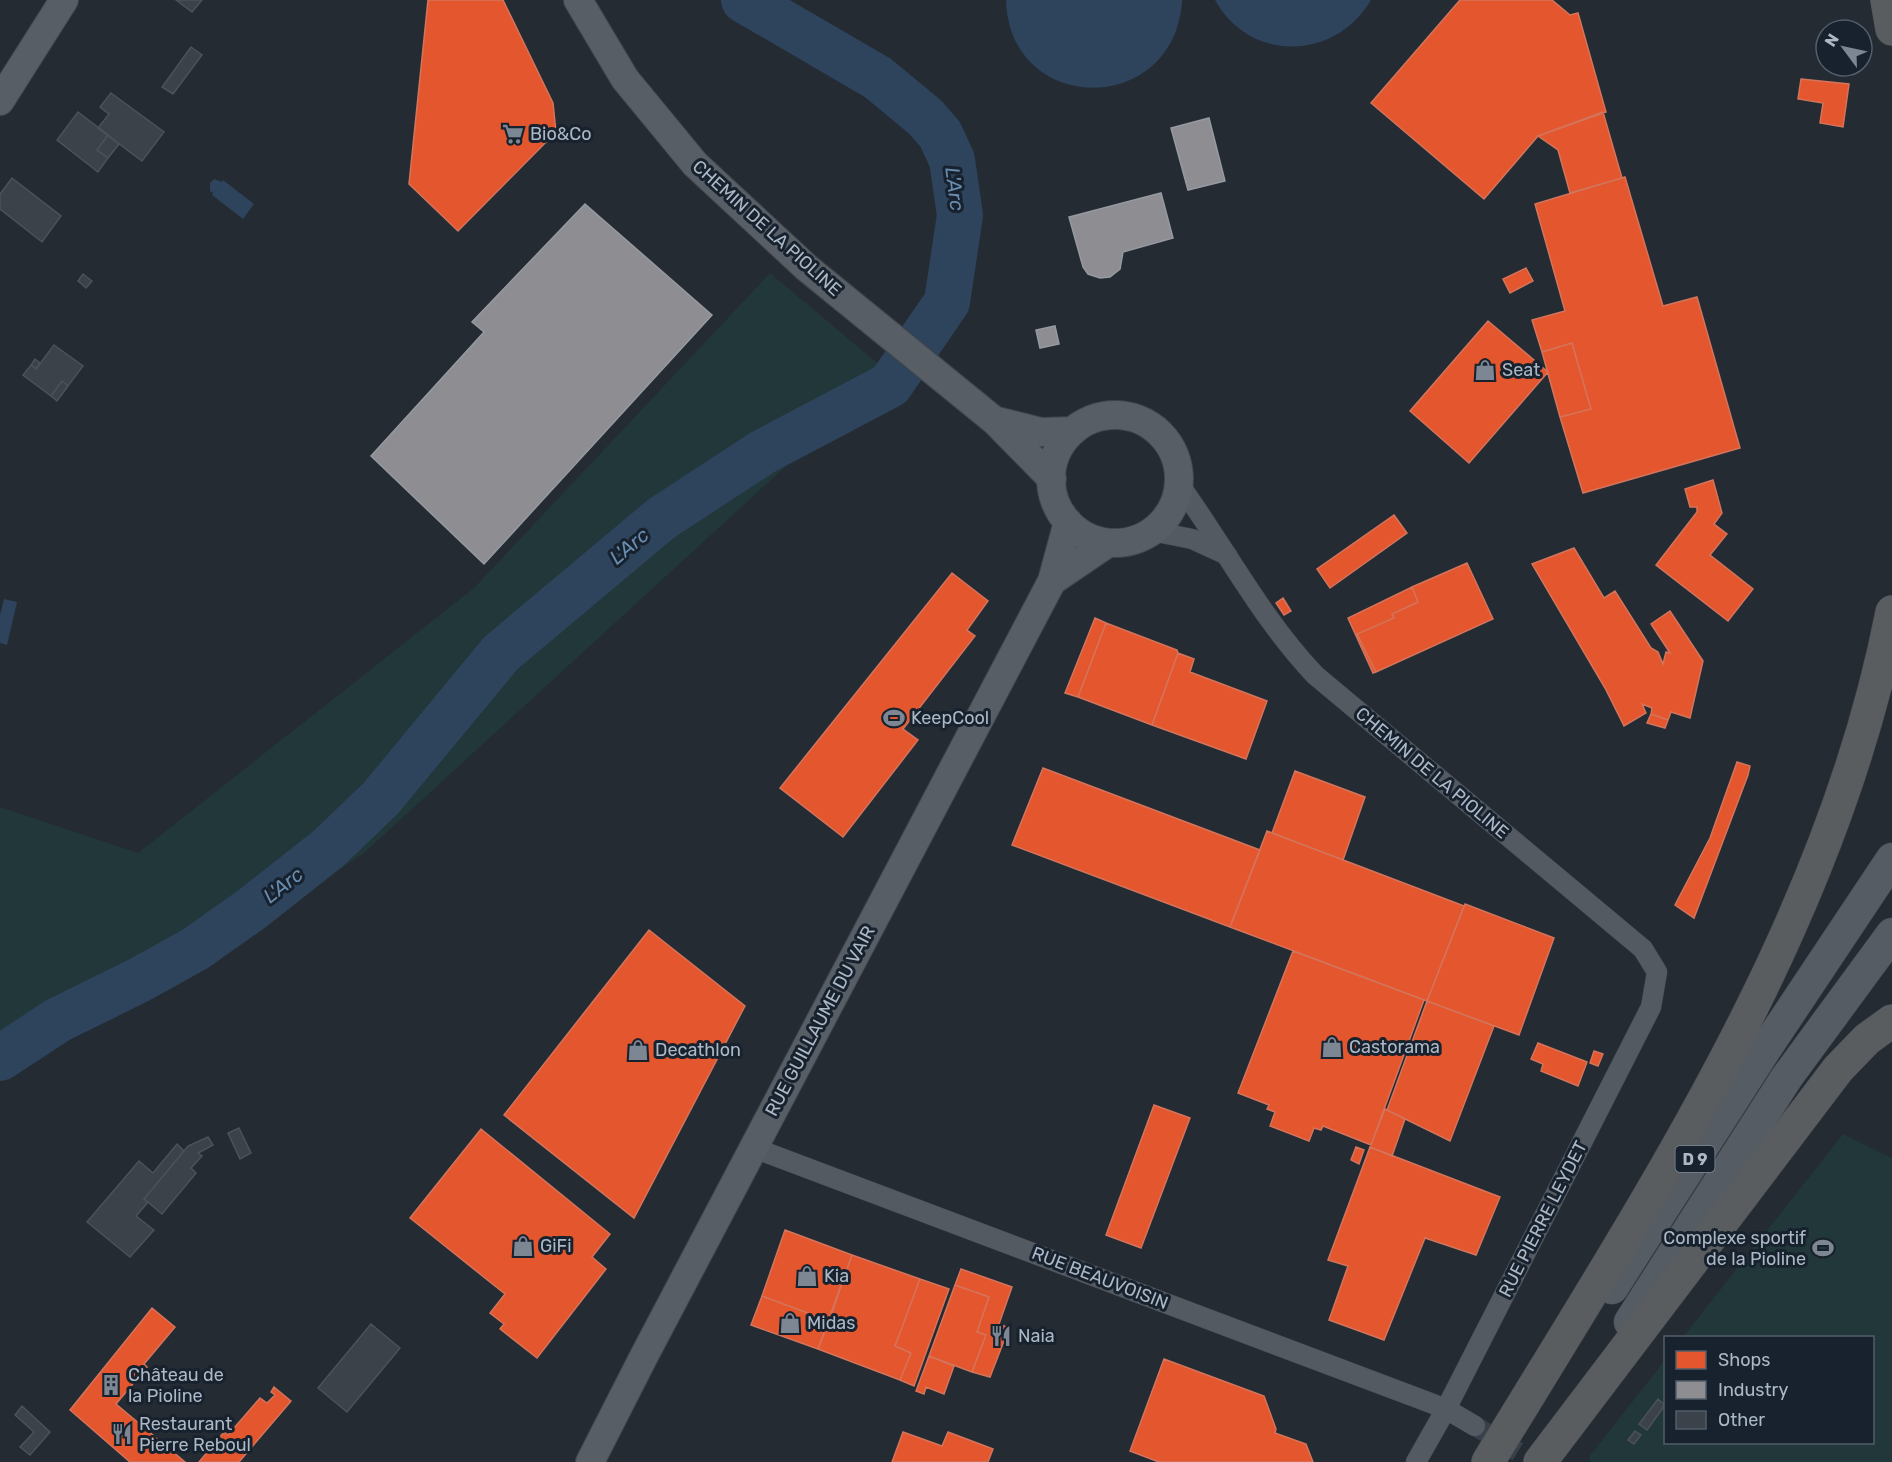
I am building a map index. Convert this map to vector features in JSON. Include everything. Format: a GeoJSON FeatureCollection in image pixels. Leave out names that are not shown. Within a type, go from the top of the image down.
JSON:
{"type":"FeatureCollection","features":[{"type":"Feature","properties":{"kind":"highway"},"geometry":{"type":"LineString","coordinates":[[1887,0],[1892,29]]}},
{"type":"Feature","properties":{"kind":"highway"},"geometry":{"type":"LineString","coordinates":[[1488,1462],[1666,1169],[1751,1010],[1800,902],[1838,808],[1868,712],[1892,612]]}},
{"type":"Feature","properties":{"kind":"highway"},"geometry":{"type":"LineString","coordinates":[[1541,1459],[1838,1069],[1867,1039],[1892,1021]]}},
{"type":"Feature","properties":{"kind":"main road"},"geometry":{"type":"LineString","coordinates":[[0,101],[64,0]]}},
{"type":"Feature","properties":{"kind":"main road","name":"CHEMIN DE LA PIOLINE"},"geometry":{"type":"LineString","coordinates":[[578,0],[626,79],[695,164],[807,268],[990,417],[1052,479]]}},
{"type":"Feature","properties":{"kind":"main road"},"geometry":{"type":"LineString","coordinates":[[1119,415],[1138,419],[1156,429],[1170,444],[1178,463],[1179,484],[1175,502],[1166,518],[1152,531],[1139,539],[1108,543],[1093,539],[1068,522],[1053,495],[1052,479],[1054,462],[1062,445],[1073,431],[1089,421],[1119,415]]}},
{"type":"Feature","properties":{"kind":"main road","name":"CHEMIN DE LA PIOLINE"},"geometry":{"type":"LineString","coordinates":[[990,417],[1041,432],[1073,431]]}},
{"type":"Feature","properties":{"kind":"main road","name":"RUE GUILLAUME DU VAIR"},"geometry":{"type":"LineString","coordinates":[[590,1462],[1052,581],[1068,522]]}},
{"type":"Feature","properties":{"kind":"main road","name":"RUE GUILLAUME DU VAIR"},"geometry":{"type":"LineString","coordinates":[[1052,581],[1108,543]]}},
{"type":"Feature","properties":{"kind":"main road","name":"D 9"},"geometry":{"type":"LineString","coordinates":[[1500,1462],[1749,1074],[1892,859]]}},
{"type":"Feature","properties":{"kind":"main road","name":"D 9"},"geometry":{"type":"LineString","coordinates":[[1541,1459],[1788,1077],[1892,934]]}},
{"type":"Feature","properties":{"kind":"street","name":"CHEMIN DE LA PIOLINE"},"geometry":{"type":"LineString","coordinates":[[1179,484],[1290,649],[1316,675],[1643,950],[1657,972]]}},
{"type":"Feature","properties":{"kind":"street"},"geometry":{"type":"LineString","coordinates":[[1152,531],[1192,539],[1227,555]]}},
{"type":"Feature","properties":{"kind":"street","name":"RUE PIERRE LEYDET"},"geometry":{"type":"LineString","coordinates":[[1416,1462],[1446,1409],[1651,1006],[1657,972]]}},
{"type":"Feature","properties":{"kind":"street","name":"RUE BEAUVOISIN"},"geometry":{"type":"LineString","coordinates":[[754,1148],[1446,1409],[1475,1426]]}},
{"type":"Feature","properties":{"kind":"green space"},"geometry":{"type":"Polygon","coordinates":[[[770,273],[901,383],[796,457],[363,854],[181,972],[0,1081],[0,807],[138,853],[474,588],[770,273]]]}},
{"type":"Feature","properties":{"kind":"green space","name":"Complexe sportif de la Pioline"},"geometry":{"type":"Polygon","coordinates":[[[1843,1134],[1892,1158],[1892,1462],[1591,1462],[1589,1457],[1664,1361],[1664,1444],[1874,1444],[1874,1336],[1684,1336],[1843,1134]]]}},
{"type":"Feature","properties":{"kind":"water"},"geometry":{"type":"Polygon","coordinates":[[[1006,0],[1182,0],[1182,3],[1172,41],[1151,67],[1123,83],[1091,88],[1060,82],[1033,65],[1014,38],[1006,0]]]}},
{"type":"Feature","properties":{"kind":"water"},"geometry":{"type":"Polygon","coordinates":[[[1215,0],[1371,0],[1355,20],[1336,35],[1315,43],[1293,46],[1270,44],[1249,35],[1230,21],[1215,0]]]}},
{"type":"Feature","properties":{"kind":"water"},"geometry":{"type":"Polygon","coordinates":[[[214,179],[222,182],[223,180],[254,204],[243,219],[212,195],[210,183],[214,179]]]}},
{"type":"Feature","properties":{"kind":"water"},"geometry":{"type":"Polygon","coordinates":[[[4,599],[17,602],[7,645],[0,643],[0,615],[4,599]]]}},
{"type":"Feature","properties":{"kind":"building: Shops"},"geometry":{"type":"Polygon","coordinates":[[[428,0],[503,0],[553,103],[556,132],[458,231],[409,184],[428,0]]]}},
{"type":"Feature","properties":{"kind":"building: Shops"},"geometry":{"type":"Polygon","coordinates":[[[1460,0],[1552,0],[1570,15],[1578,13],[1606,112],[1538,136],[1484,199],[1371,103],[1460,0]]]}},
{"type":"Feature","properties":{"kind":"building: Shops"},"geometry":{"type":"Polygon","coordinates":[[[1801,79],[1849,84],[1843,127],[1820,123],[1823,103],[1798,99],[1801,79]]]}},
{"type":"Feature","properties":{"kind":"building: Shops"},"geometry":{"type":"Polygon","coordinates":[[[1603,112],[1622,178],[1570,193],[1558,150],[1538,136],[1603,112]]]}},
{"type":"Feature","properties":{"kind":"building: Shops"},"geometry":{"type":"Polygon","coordinates":[[[1625,177],[1663,306],[1697,297],[1740,448],[1583,493],[1560,417],[1591,409],[1572,343],[1542,352],[1532,320],[1565,311],[1535,204],[1625,177]]]}},
{"type":"Feature","properties":{"kind":"building: Shops"},"geometry":{"type":"Polygon","coordinates":[[[1526,268],[1533,281],[1510,293],[1503,279],[1526,268]]]}},
{"type":"Feature","properties":{"kind":"building: Shops"},"geometry":{"type":"Polygon","coordinates":[[[1488,321],[1548,372],[1469,463],[1410,411],[1488,321]]]}},
{"type":"Feature","properties":{"kind":"building: Shops"},"geometry":{"type":"Polygon","coordinates":[[[1572,343],[1591,409],[1560,417],[1542,352],[1572,343]]]}},
{"type":"Feature","properties":{"kind":"building: Shops"},"geometry":{"type":"Polygon","coordinates":[[[1713,480],[1722,513],[1714,524],[1727,534],[1710,555],[1753,589],[1728,621],[1656,565],[1697,512],[1697,507],[1690,507],[1685,489],[1713,480]]]}},
{"type":"Feature","properties":{"kind":"building: Shops"},"geometry":{"type":"Polygon","coordinates":[[[1394,515],[1407,533],[1330,588],[1317,569],[1394,515]]]}},
{"type":"Feature","properties":{"kind":"building: Shops"},"geometry":{"type":"Polygon","coordinates":[[[1574,548],[1604,598],[1615,591],[1651,648],[1658,652],[1663,664],[1666,652],[1670,653],[1651,624],[1670,611],[1703,661],[1690,718],[1671,712],[1668,720],[1651,714],[1652,708],[1642,704],[1646,713],[1624,726],[1605,688],[1532,564],[1574,548]]]}},
{"type":"Feature","properties":{"kind":"building: Shops"},"geometry":{"type":"Polygon","coordinates":[[[1467,563],[1493,619],[1376,672],[1357,634],[1394,618],[1392,614],[1418,602],[1412,587],[1467,563]]]}},
{"type":"Feature","properties":{"kind":"building: Shops"},"geometry":{"type":"Polygon","coordinates":[[[952,573],[988,601],[967,630],[975,636],[903,729],[918,740],[843,837],[780,788],[952,573]]]}},
{"type":"Feature","properties":{"kind":"building: Shops"},"geometry":{"type":"Polygon","coordinates":[[[1412,587],[1418,602],[1392,614],[1394,618],[1357,634],[1376,672],[1373,673],[1348,618],[1412,587]]]}},
{"type":"Feature","properties":{"kind":"building: Shops"},"geometry":{"type":"Polygon","coordinates":[[[1283,598],[1291,611],[1284,615],[1276,603],[1283,598]]]}},
{"type":"Feature","properties":{"kind":"building: Shops"},"geometry":{"type":"Polygon","coordinates":[[[1095,618],[1106,623],[1078,697],[1065,693],[1095,618]]]}},
{"type":"Feature","properties":{"kind":"building: Shops"},"geometry":{"type":"Polygon","coordinates":[[[1106,623],[1177,650],[1178,653],[1152,725],[1078,697],[1106,623]]]}},
{"type":"Feature","properties":{"kind":"building: Shops"},"geometry":{"type":"Polygon","coordinates":[[[1178,653],[1194,659],[1190,672],[1267,701],[1246,759],[1152,725],[1178,653]]]}},
{"type":"Feature","properties":{"kind":"building: Shops"},"geometry":{"type":"Polygon","coordinates":[[[1651,714],[1668,720],[1665,728],[1647,723],[1651,714]]]}},
{"type":"Feature","properties":{"kind":"building: Shops"},"geometry":{"type":"Polygon","coordinates":[[[1737,762],[1750,766],[1748,775],[1694,918],[1675,905],[1710,838],[1737,762]]]}},
{"type":"Feature","properties":{"kind":"building: Shops"},"geometry":{"type":"Polygon","coordinates":[[[1043,768],[1260,850],[1230,927],[1012,845],[1043,768]]]}},
{"type":"Feature","properties":{"kind":"building: Shops"},"geometry":{"type":"Polygon","coordinates":[[[1295,771],[1365,797],[1343,860],[1272,833],[1295,771]]]}},
{"type":"Feature","properties":{"kind":"building: Shops"},"geometry":{"type":"Polygon","coordinates":[[[1267,831],[1464,906],[1427,1001],[1230,927],[1267,831]]]}},
{"type":"Feature","properties":{"kind":"building: Shops"},"geometry":{"type":"Polygon","coordinates":[[[1465,904],[1554,938],[1519,1035],[1427,1001],[1465,904]]]}},
{"type":"Feature","properties":{"kind":"building: Shops","name":"Decathlon"},"geometry":{"type":"Polygon","coordinates":[[[649,930],[745,1006],[634,1218],[504,1115],[649,930]]]}},
{"type":"Feature","properties":{"kind":"building: Shops","name":"Castorama"},"geometry":{"type":"Polygon","coordinates":[[[1293,951],[1424,1000],[1371,1145],[1323,1126],[1321,1130],[1314,1128],[1309,1141],[1270,1126],[1275,1112],[1267,1109],[1269,1105],[1238,1093],[1293,951]]]}},
{"type":"Feature","properties":{"kind":"building: Shops"},"geometry":{"type":"Polygon","coordinates":[[[1427,1001],[1494,1026],[1450,1141],[1387,1110],[1427,1001]]]}},
{"type":"Feature","properties":{"kind":"building: Shops"},"geometry":{"type":"Polygon","coordinates":[[[1538,1043],[1587,1062],[1578,1086],[1541,1071],[1543,1064],[1531,1059],[1538,1043]]]}},
{"type":"Feature","properties":{"kind":"building: Shops"},"geometry":{"type":"Polygon","coordinates":[[[1594,1051],[1603,1054],[1598,1066],[1590,1063],[1594,1051]]]}},
{"type":"Feature","properties":{"kind":"building: Shops"},"geometry":{"type":"Polygon","coordinates":[[[1154,1105],[1190,1118],[1141,1248],[1106,1235],[1154,1105]]]}},
{"type":"Feature","properties":{"kind":"building: Shops"},"geometry":{"type":"Polygon","coordinates":[[[1385,1109],[1405,1119],[1392,1156],[1370,1147],[1385,1109]]]}},
{"type":"Feature","properties":{"kind":"building: Shops","name":"GiFi"},"geometry":{"type":"Polygon","coordinates":[[[481,1129],[610,1234],[592,1257],[606,1269],[537,1358],[500,1329],[504,1324],[490,1313],[505,1294],[410,1218],[481,1129]]]}},
{"type":"Feature","properties":{"kind":"building: Shops"},"geometry":{"type":"Polygon","coordinates":[[[1356,1147],[1364,1150],[1359,1164],[1351,1160],[1356,1147]]]}},
{"type":"Feature","properties":{"kind":"building: Shops"},"geometry":{"type":"Polygon","coordinates":[[[1370,1147],[1500,1197],[1476,1255],[1425,1238],[1384,1340],[1329,1320],[1348,1266],[1328,1260],[1370,1147]]]}},
{"type":"Feature","properties":{"kind":"building: Shops","name":"Kia"},"geometry":{"type":"Polygon","coordinates":[[[785,1230],[852,1255],[829,1321],[762,1296],[785,1230]]]}},
{"type":"Feature","properties":{"kind":"building: Shops"},"geometry":{"type":"Polygon","coordinates":[[[852,1255],[920,1279],[895,1346],[911,1353],[900,1380],[818,1349],[852,1255]]]}},
{"type":"Feature","properties":{"kind":"building: Shops"},"geometry":{"type":"Polygon","coordinates":[[[961,1269],[1012,1287],[999,1324],[1009,1328],[990,1377],[972,1372],[986,1335],[977,1332],[989,1297],[955,1285],[961,1269]]]}},
{"type":"Feature","properties":{"kind":"building: Shops"},"geometry":{"type":"Polygon","coordinates":[[[920,1279],[949,1289],[914,1386],[900,1380],[911,1353],[895,1346],[920,1279]]]}},
{"type":"Feature","properties":{"kind":"building: Shops"},"geometry":{"type":"Polygon","coordinates":[[[955,1285],[989,1297],[977,1332],[986,1335],[972,1372],[929,1356],[955,1285]]]}},
{"type":"Feature","properties":{"kind":"building: Shops","name":"Midas"},"geometry":{"type":"Polygon","coordinates":[[[762,1296],[829,1321],[818,1349],[751,1325],[762,1296]]]}},
{"type":"Feature","properties":{"kind":"building: Shops","name":"Château de la Pioline"},"geometry":{"type":"Polygon","coordinates":[[[152,1308],[175,1327],[144,1364],[147,1367],[116,1404],[185,1462],[130,1462],[70,1410],[152,1308]]]}},
{"type":"Feature","properties":{"kind":"building: Shops"},"geometry":{"type":"Polygon","coordinates":[[[929,1356],[954,1366],[944,1394],[926,1387],[924,1394],[916,1391],[929,1356]]]}},
{"type":"Feature","properties":{"kind":"building: Shops"},"geometry":{"type":"Polygon","coordinates":[[[1164,1359],[1264,1396],[1276,1429],[1275,1433],[1306,1444],[1313,1462],[1159,1462],[1130,1451],[1164,1359]]]}},
{"type":"Feature","properties":{"kind":"building: Shops","name":"Château de la Pioline"},"geometry":{"type":"Polygon","coordinates":[[[274,1387],[291,1401],[239,1462],[199,1462],[224,1432],[228,1435],[260,1398],[267,1403],[275,1395],[271,1392],[274,1387]]]}},
{"type":"Feature","properties":{"kind":"building: Shops"},"geometry":{"type":"Polygon","coordinates":[[[903,1432],[942,1446],[948,1432],[993,1449],[988,1462],[892,1462],[903,1432]]]}},
{"type":"Feature","properties":{"kind":"building: Industry"},"geometry":{"type":"Polygon","coordinates":[[[1209,118],[1225,181],[1188,190],[1171,128],[1209,118]]]}},
{"type":"Feature","properties":{"kind":"building: Industry"},"geometry":{"type":"Polygon","coordinates":[[[1161,193],[1173,238],[1123,252],[1120,269],[1110,277],[1100,278],[1088,274],[1083,267],[1069,217],[1161,193]]]}},
{"type":"Feature","properties":{"kind":"building: Industry"},"geometry":{"type":"Polygon","coordinates":[[[585,204],[712,315],[484,564],[371,456],[484,332],[472,322],[585,204]]]}},
{"type":"Feature","properties":{"kind":"building: Industry"},"geometry":{"type":"Polygon","coordinates":[[[1055,326],[1059,344],[1040,348],[1036,330],[1055,326]]]}},
{"type":"Feature","properties":{"kind":"building: Other"},"geometry":{"type":"Polygon","coordinates":[[[176,0],[202,0],[192,12],[176,0]]]}},
{"type":"Feature","properties":{"kind":"building: Other"},"geometry":{"type":"Polygon","coordinates":[[[191,47],[202,55],[173,94],[162,87],[191,47]]]}},
{"type":"Feature","properties":{"kind":"building: Other"},"geometry":{"type":"Polygon","coordinates":[[[111,93],[164,132],[142,161],[98,128],[109,114],[100,107],[111,93]]]}},
{"type":"Feature","properties":{"kind":"building: Other"},"geometry":{"type":"Polygon","coordinates":[[[78,112],[108,135],[97,150],[108,158],[98,172],[57,140],[78,112]]]}},
{"type":"Feature","properties":{"kind":"building: Other"},"geometry":{"type":"Polygon","coordinates":[[[108,135],[119,144],[108,158],[97,150],[108,135]]]}},
{"type":"Feature","properties":{"kind":"building: Other"},"geometry":{"type":"Polygon","coordinates":[[[12,178],[61,216],[42,242],[0,209],[0,194],[12,178]]]}},
{"type":"Feature","properties":{"kind":"building: Other"},"geometry":{"type":"Polygon","coordinates":[[[83,274],[92,281],[86,288],[78,281],[83,274]]]}},
{"type":"Feature","properties":{"kind":"building: Other"},"geometry":{"type":"Polygon","coordinates":[[[54,345],[83,366],[68,386],[62,381],[51,396],[23,375],[31,365],[36,369],[54,345]]]}},
{"type":"Feature","properties":{"kind":"building: Other"},"geometry":{"type":"Polygon","coordinates":[[[35,359],[40,363],[36,369],[31,365],[35,359]]]}},
{"type":"Feature","properties":{"kind":"building: Other"},"geometry":{"type":"Polygon","coordinates":[[[62,381],[68,386],[57,401],[51,396],[62,381]]]}},
{"type":"Feature","properties":{"kind":"building: Other"},"geometry":{"type":"Polygon","coordinates":[[[239,1128],[251,1153],[240,1159],[228,1133],[239,1128]]]}},
{"type":"Feature","properties":{"kind":"building: Other"},"geometry":{"type":"Polygon","coordinates":[[[208,1137],[213,1145],[198,1153],[202,1156],[191,1168],[196,1173],[162,1214],[144,1199],[188,1146],[208,1137]]]}},
{"type":"Feature","properties":{"kind":"building: Other"},"geometry":{"type":"Polygon","coordinates":[[[177,1144],[184,1151],[144,1199],[148,1202],[136,1216],[154,1230],[130,1257],[87,1222],[139,1161],[153,1173],[177,1144]]]}},
{"type":"Feature","properties":{"kind":"building: Other"},"geometry":{"type":"Polygon","coordinates":[[[371,1324],[400,1348],[347,1412],[318,1388],[371,1324]]]}},
{"type":"Feature","properties":{"kind":"building: Other"},"geometry":{"type":"Polygon","coordinates":[[[1658,1399],[1664,1404],[1647,1430],[1639,1424],[1658,1399]]]}},
{"type":"Feature","properties":{"kind":"building: Other"},"geometry":{"type":"Polygon","coordinates":[[[22,1406],[50,1432],[30,1455],[20,1447],[34,1432],[15,1415],[22,1406]]]}},
{"type":"Feature","properties":{"kind":"building: Other"},"geometry":{"type":"Polygon","coordinates":[[[1635,1431],[1641,1435],[1634,1444],[1628,1440],[1635,1431]]]}},
{"type":"Feature","properties":{"kind":"waterway","name":"L'Arc"},"geometry":{"type":"LineString","coordinates":[[0,1058],[58,1020],[195,949],[253,908],[329,848],[381,798],[501,653],[662,518],[763,452],[890,385],[947,302],[960,215],[952,160],[940,134],[925,117],[878,78],[744,0]]}},
{"type":"Feature","properties":{"kind":"tunnel"},"geometry":{"type":"LineString","coordinates":[[1475,1426],[1535,1462]]}},
{"type":"Feature","properties":{"kind":"place","name":"Bio&Co"},"geometry":{"type":"Point","coordinates":[513,134]}},
{"type":"Feature","properties":{"kind":"place","name":"Seat"},"geometry":{"type":"Point","coordinates":[1485,370]}},
{"type":"Feature","properties":{"kind":"place","name":"KeepCool"},"geometry":{"type":"Point","coordinates":[894,718]}},
{"type":"Feature","properties":{"kind":"place","name":"Castorama"},"geometry":{"type":"Point","coordinates":[1332,1047]}},
{"type":"Feature","properties":{"kind":"place","name":"Decathlon"},"geometry":{"type":"Point","coordinates":[638,1050]}},
{"type":"Feature","properties":{"kind":"place","name":"GiFi"},"geometry":{"type":"Point","coordinates":[523,1246]}},
{"type":"Feature","properties":{"kind":"place","name":"Complexe sportif de la Pioline"},"geometry":{"type":"Point","coordinates":[1823,1248]}},
{"type":"Feature","properties":{"kind":"place","name":"Kia"},"geometry":{"type":"Point","coordinates":[807,1276]}},
{"type":"Feature","properties":{"kind":"place","name":"Midas"},"geometry":{"type":"Point","coordinates":[790,1323]}},
{"type":"Feature","properties":{"kind":"place","name":"Naia"},"geometry":{"type":"Point","coordinates":[1001,1336]}},
{"type":"Feature","properties":{"kind":"place","name":"Château de la Pioline"},"geometry":{"type":"Point","coordinates":[111,1385]}},
{"type":"Feature","properties":{"kind":"place","name":"Restaurant Pierre Reboul"},"geometry":{"type":"Point","coordinates":[122,1434]}}]}
